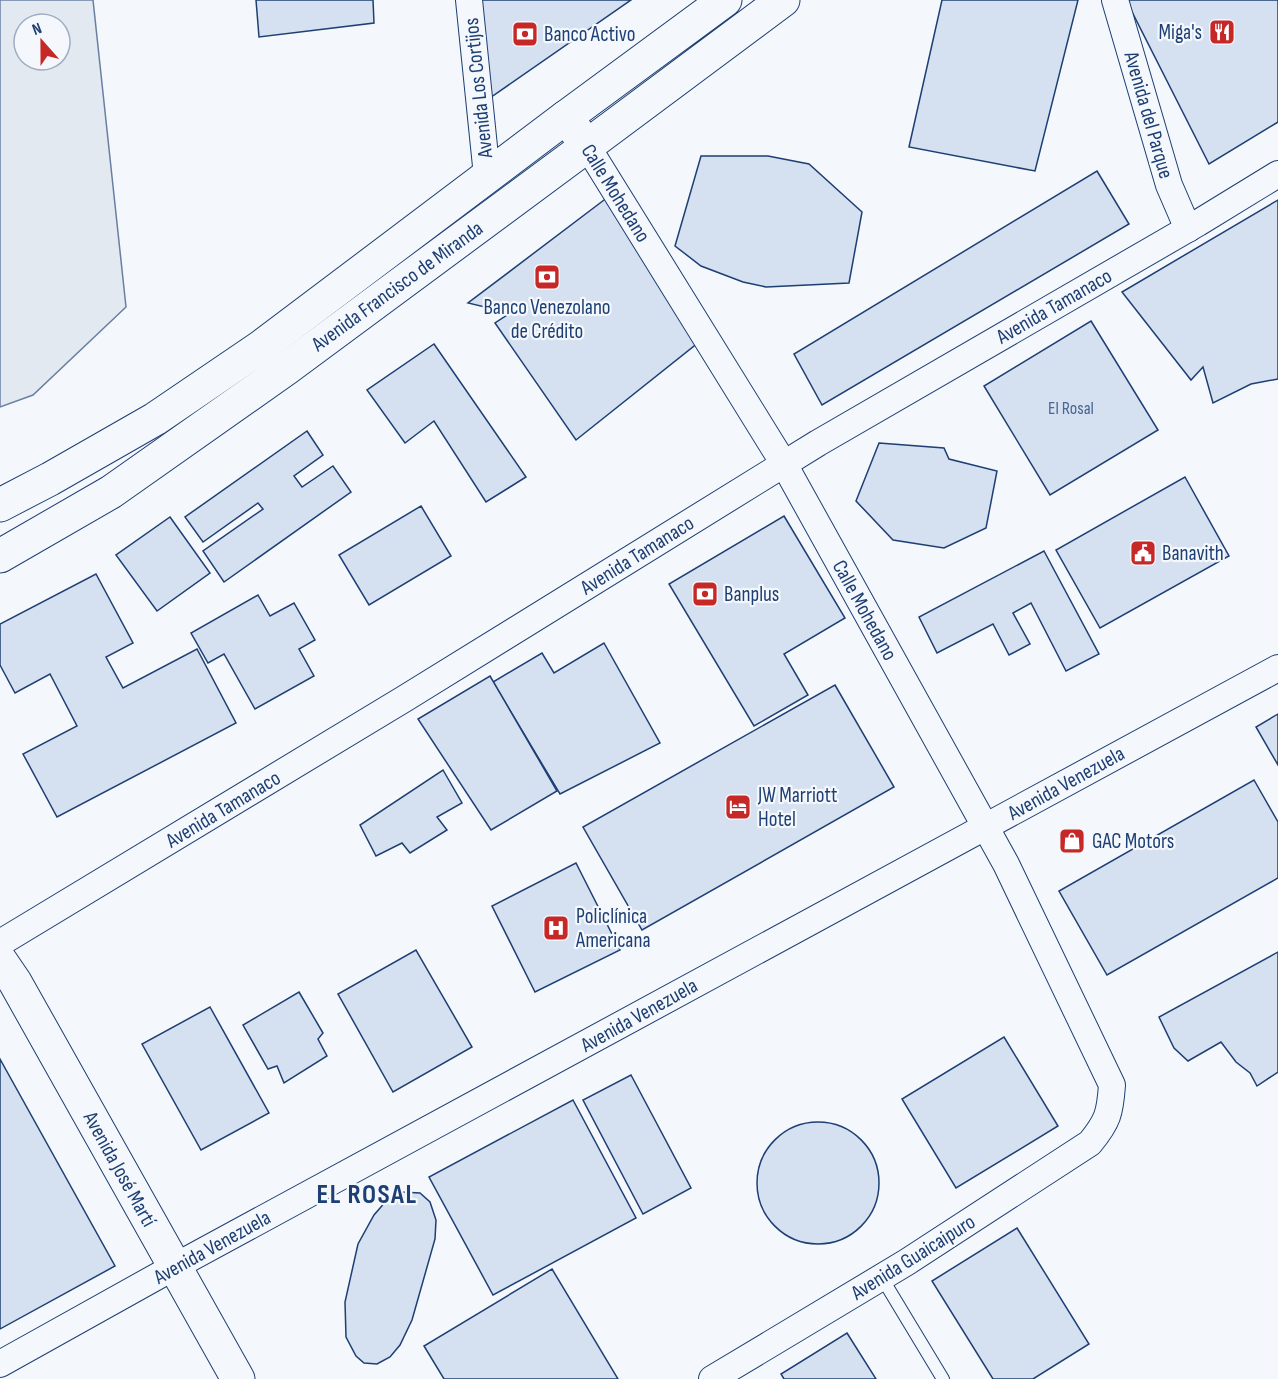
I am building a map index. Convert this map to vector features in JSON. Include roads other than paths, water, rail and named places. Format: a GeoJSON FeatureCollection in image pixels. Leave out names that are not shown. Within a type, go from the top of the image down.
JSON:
{"type":"FeatureCollection","features":[{"type":"Feature","properties":{"kind":"main road","name":"Avenida Francisco de Miranda"},"geometry":{"type":"LineString","coordinates":[[0,506],[155,419],[261,347],[725,0]]}},
{"type":"Feature","properties":{"kind":"main road","name":"Avenida Francisco de Miranda"},"geometry":{"type":"LineString","coordinates":[[0,556],[111,492],[287,368],[783,0]]}},
{"type":"Feature","properties":{"kind":"main road","name":"Calle Mohedano"},"geometry":{"type":"LineString","coordinates":[[566,117],[587,146]]}},
{"type":"Feature","properties":{"kind":"main road"},"geometry":{"type":"LineString","coordinates":[[0,531],[24,519],[50,479]]}},
{"type":"Feature","properties":{"kind":"main road","name":"Avenida José Martí"},"geometry":{"type":"LineString","coordinates":[[0,960],[15,982],[238,1379]]}},
{"type":"Feature","properties":{"kind":"street","name":"Avenida Los Cortijos"},"geometry":{"type":"LineString","coordinates":[[469,0],[487,176]]}},
{"type":"Feature","properties":{"kind":"street","name":"Avenida del Parque"},"geometry":{"type":"LineString","coordinates":[[1115,0],[1169,185],[1188,229]]}},
{"type":"Feature","properties":{"kind":"street","name":"Calle Mohedano"},"geometry":{"type":"LineString","coordinates":[[587,146],[784,464],[1006,864],[1112,1085],[1105,1125]]}},
{"type":"Feature","properties":{"kind":"street","name":"Avenida Tamanaco"},"geometry":{"type":"LineString","coordinates":[[0,943],[394,706],[784,464],[1188,229],[1278,174]]}},
{"type":"Feature","properties":{"kind":"street","name":"Avenida Venezuela"},"geometry":{"type":"LineString","coordinates":[[0,1364],[174,1267],[1278,668]]}},
{"type":"Feature","properties":{"kind":"street","name":"Avenida Guaicaipuro"},"geometry":{"type":"LineString","coordinates":[[712,1379],[882,1278],[1090,1143],[1105,1125]]}},
{"type":"Feature","properties":{"kind":"lane"},"geometry":{"type":"LineString","coordinates":[[882,1278],[943,1379]]}},
{"type":"Feature","properties":{"kind":"place","name":"Miga's"},"geometry":{"type":"Point","coordinates":[1222,32]}},
{"type":"Feature","properties":{"kind":"place","name":"Banco Activo"},"geometry":{"type":"Point","coordinates":[525,34]}},
{"type":"Feature","properties":{"kind":"place","name":"Banco Venezolano de Crédito"},"geometry":{"type":"Point","coordinates":[547,277]}},
{"type":"Feature","properties":{"kind":"place","name":"Banavith"},"geometry":{"type":"Point","coordinates":[1143,553]}},
{"type":"Feature","properties":{"kind":"place","name":"Banplus"},"geometry":{"type":"Point","coordinates":[705,594]}},
{"type":"Feature","properties":{"kind":"place","name":"JW Marriott Hotel"},"geometry":{"type":"Point","coordinates":[738,807]}},
{"type":"Feature","properties":{"kind":"place","name":"GAC Motors"},"geometry":{"type":"Point","coordinates":[1072,841]}},
{"type":"Feature","properties":{"kind":"place","name":"Policlínica Americana"},"geometry":{"type":"Point","coordinates":[556,928]}},
{"type":"Feature","properties":{"kind":"district","name":"EL ROSAL"},"geometry":{"type":"Point","coordinates":[367,1194]}}]}
